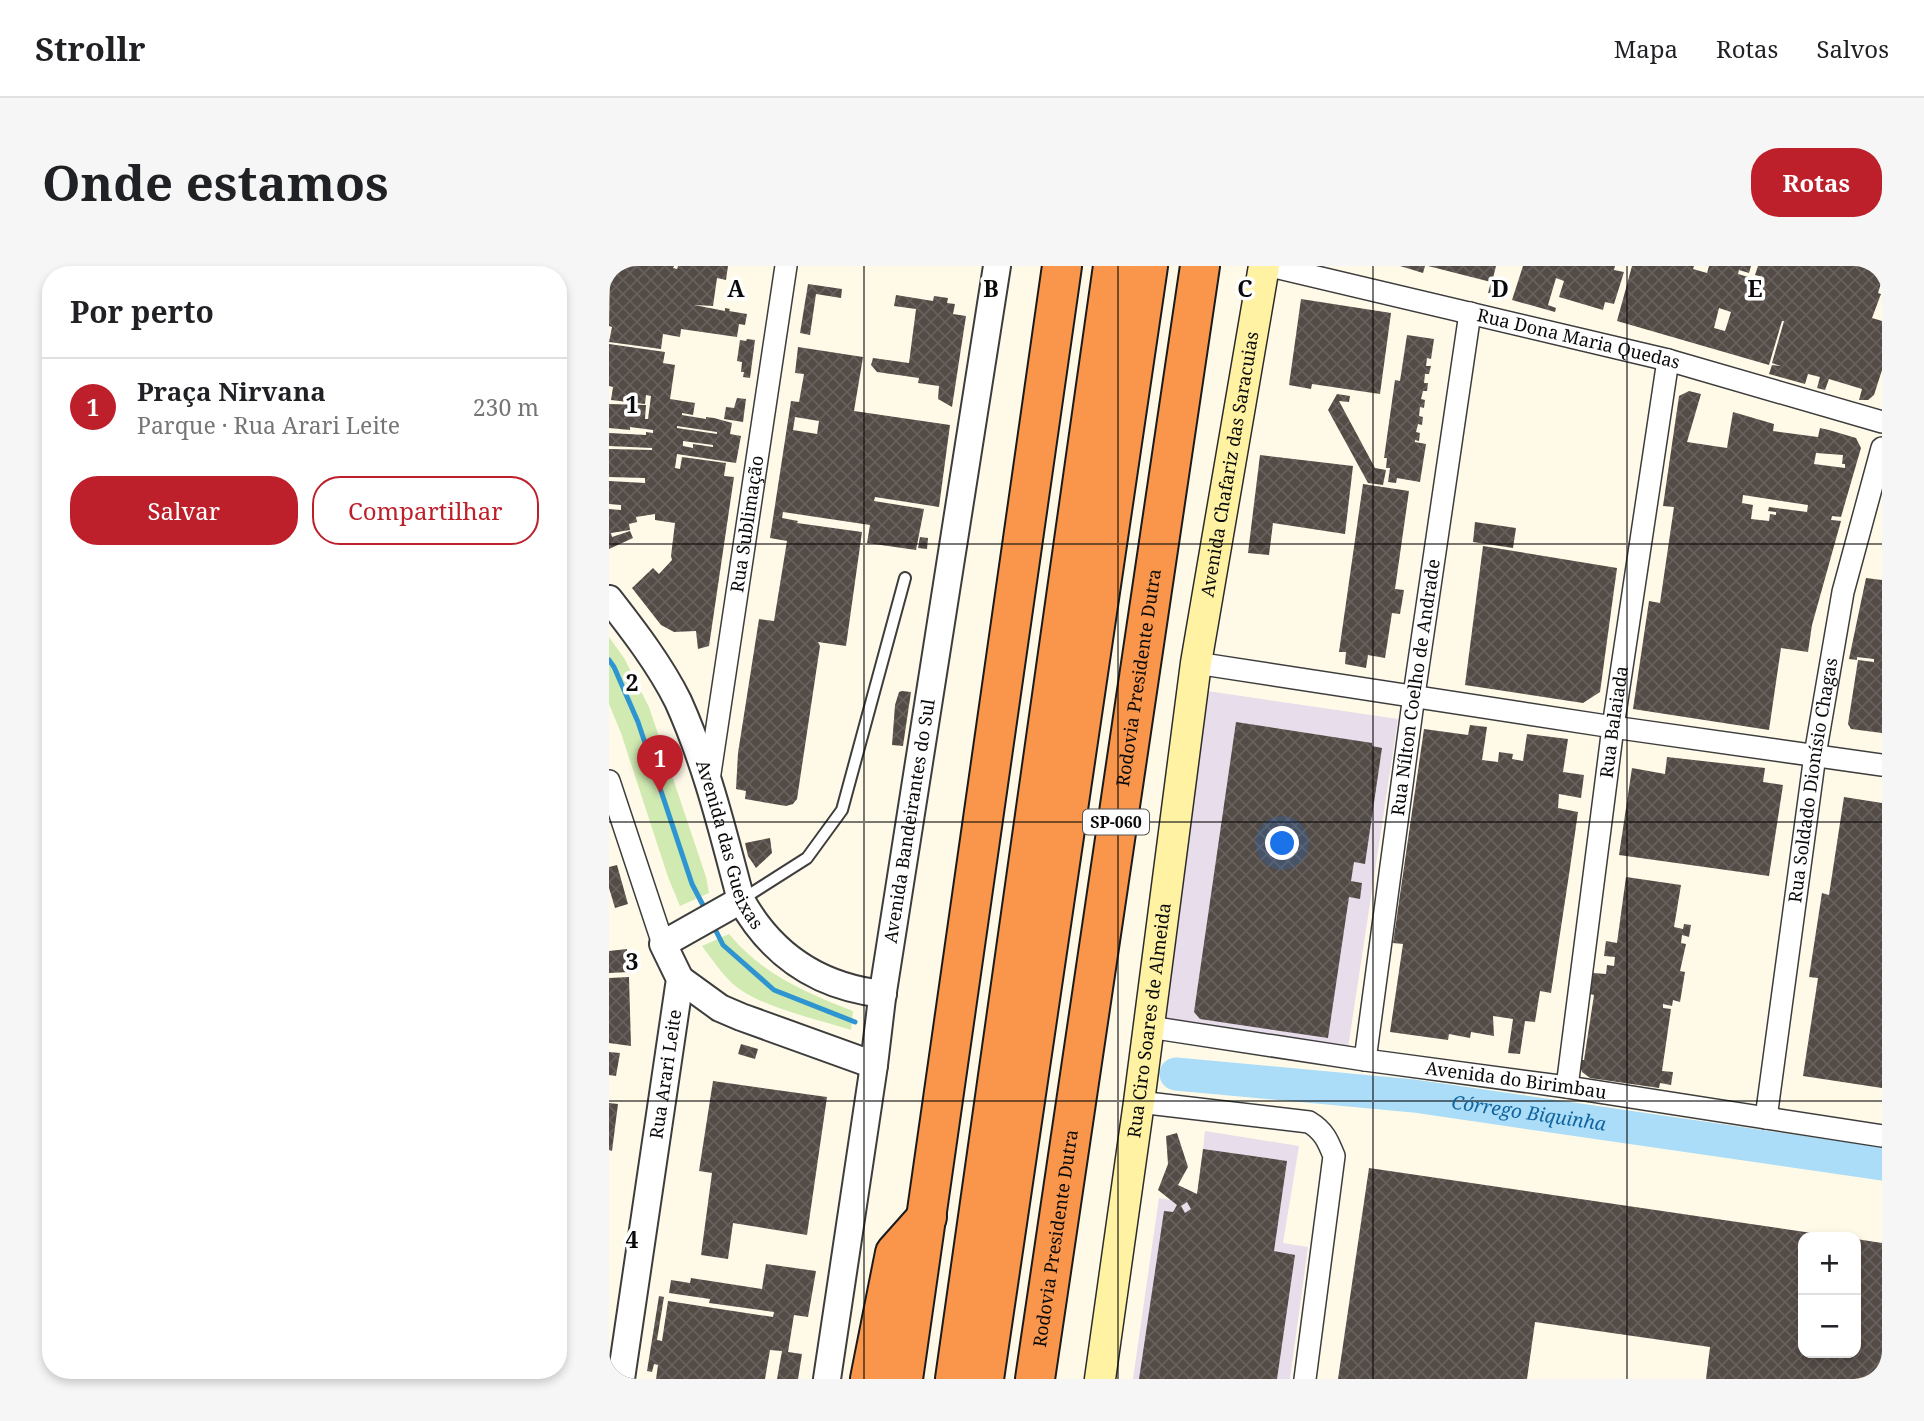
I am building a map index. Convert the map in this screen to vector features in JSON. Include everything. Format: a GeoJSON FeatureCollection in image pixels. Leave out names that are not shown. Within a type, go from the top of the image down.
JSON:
{"type":"FeatureCollection","features":[{"type":"Feature","properties":{"kind":"highway"},"geometry":{"type":"LineString","coordinates":[[903,1379],[1062,266]]}},
{"type":"Feature","properties":{"kind":"highway"},"geometry":{"type":"LineString","coordinates":[[955,1379],[1113,266]]}},
{"type":"Feature","properties":{"kind":"highway","name":"SP-060"},"geometry":{"type":"LineString","coordinates":[[984,1379],[1148,266]]}},
{"type":"Feature","properties":{"kind":"highway","name":"Rodovia Presidente Dutra"},"geometry":{"type":"LineString","coordinates":[[1035,1379],[1200,266]]}},
{"type":"Feature","properties":{"kind":"highway"},"geometry":{"type":"LineString","coordinates":[[870,1379],[895,1253],[928,1215]]}},
{"type":"Feature","properties":{"kind":"main road","name":"Avenida Chafariz das Saracuias"},"geometry":{"type":"LineString","coordinates":[[1196,663],[1263,266]]}},
{"type":"Feature","properties":{"kind":"main road","name":"Rua Ciro Soares de Almeida"},"geometry":{"type":"LineString","coordinates":[[1100,1379],[1196,663]]}},
{"type":"Feature","properties":{"kind":"street","name":"Rua Sublimação"},"geometry":{"type":"LineString","coordinates":[[709,782],[786,266]]}},
{"type":"Feature","properties":{"kind":"street","name":"Avenida Bandeirantes do Sul"},"geometry":{"type":"LineString","coordinates":[[827,1379],[883,994],[997,266]]}},
{"type":"Feature","properties":{"kind":"street","name":"Rua Dona Maria Quedas"},"geometry":{"type":"LineString","coordinates":[[1270,266],[1668,360],[1882,422]]}},
{"type":"Feature","properties":{"kind":"street","name":"Rua Nílton Coelho de Andrade"},"geometry":{"type":"LineString","coordinates":[[1364,1060],[1469,313]]}},
{"type":"Feature","properties":{"kind":"street","name":"Rua Balaiada"},"geometry":{"type":"LineString","coordinates":[[1567,1087],[1613,727],[1668,360]]}},
{"type":"Feature","properties":{"kind":"street","name":"Rua Soldado Dionísio Chagas"},"geometry":{"type":"LineString","coordinates":[[1766,1118],[1815,755],[1843,592],[1882,448]]}},
{"type":"Feature","properties":{"kind":"street","name":"Avenida das Gueixas"},"geometry":{"type":"LineString","coordinates":[[609,599],[666,680],[694,739],[709,782],[734,905],[797,965],[843,987],[883,994]]}},
{"type":"Feature","properties":{"kind":"street"},"geometry":{"type":"LineString","coordinates":[[1196,663],[1882,765]]}},
{"type":"Feature","properties":{"kind":"street"},"geometry":{"type":"LineString","coordinates":[[609,781],[663,944],[680,979],[720,1008],[874,1065]]}},
{"type":"Feature","properties":{"kind":"street"},"geometry":{"type":"LineString","coordinates":[[663,944],[734,905]]}},
{"type":"Feature","properties":{"kind":"street","name":"Rua Arari Leite"},"geometry":{"type":"LineString","coordinates":[[621,1379],[680,979]]}},
{"type":"Feature","properties":{"kind":"street","name":"Avenida do Birimbau"},"geometry":{"type":"LineString","coordinates":[[1149,1027],[1364,1060],[1567,1087],[1882,1136]]}},
{"type":"Feature","properties":{"kind":"street"},"geometry":{"type":"LineString","coordinates":[[1139,1102],[1309,1122],[1321,1130],[1334,1156],[1304,1379]]}},
{"type":"Feature","properties":{"kind":"lane"},"geometry":{"type":"LineString","coordinates":[[734,905],[807,858],[842,810],[905,578]]}},
{"type":"Feature","properties":{"kind":"shaded area"},"geometry":{"type":"Polygon","coordinates":[[[1207,691],[1398,719],[1348,1048],[1157,1020],[1207,691]]]}},
{"type":"Feature","properties":{"kind":"shaded area"},"geometry":{"type":"Polygon","coordinates":[[[1205,1131],[1299,1146],[1283,1243],[1308,1247],[1290,1379],[1133,1379],[1159,1198],[1197,1205],[1205,1131]]]}},
{"type":"Feature","properties":{"kind":"green space"},"geometry":{"type":"Polygon","coordinates":[[[609,637],[624,658],[649,707],[706,877],[709,893],[680,906],[609,704],[609,637]]]}},
{"type":"Feature","properties":{"kind":"green space"},"geometry":{"type":"Polygon","coordinates":[[[729,934],[756,960],[786,981],[853,1011],[851,1030],[773,1006],[733,984],[702,946],[729,934]]]}},
{"type":"Feature","properties":{"kind":"building"},"geometry":{"type":"Polygon","coordinates":[[[610,266],[674,266],[673,268],[677,269],[678,266],[728,266],[726,280],[717,278],[713,306],[694,305],[725,311],[725,308],[747,314],[745,325],[739,324],[737,337],[681,329],[680,337],[663,334],[661,349],[609,342],[612,327],[609,326],[610,266]]]}},
{"type":"Feature","properties":{"kind":"building"},"geometry":{"type":"Polygon","coordinates":[[[1400,266],[1425,266],[1423,273],[1400,266]]]}},
{"type":"Feature","properties":{"kind":"building"},"geometry":{"type":"Polygon","coordinates":[[[1428,266],[1496,266],[1493,278],[1505,281],[1501,296],[1488,293],[1491,282],[1428,266]]]}},
{"type":"Feature","properties":{"kind":"building"},"geometry":{"type":"Polygon","coordinates":[[[1523,266],[1615,266],[1614,270],[1624,272],[1614,304],[1605,302],[1603,310],[1559,297],[1564,281],[1556,278],[1548,305],[1556,308],[1555,312],[1512,300],[1523,266]]]}},
{"type":"Feature","properties":{"kind":"building"},"geometry":{"type":"Polygon","coordinates":[[[1632,266],[1694,266],[1693,269],[1707,273],[1709,266],[1751,266],[1749,273],[1739,270],[1738,274],[1762,281],[1763,277],[1755,275],[1758,266],[1882,266],[1878,293],[1881,294],[1872,318],[1882,321],[1882,370],[1874,395],[1868,400],[1859,400],[1862,389],[1829,379],[1825,390],[1817,388],[1820,377],[1808,374],[1805,384],[1769,374],[1772,365],[1781,366],[1772,363],[1784,321],[1769,365],[1617,321],[1632,266]],[[1719,308],[1714,328],[1725,331],[1731,312],[1719,308]]]}},
{"type":"Feature","properties":{"kind":"building"},"geometry":{"type":"Polygon","coordinates":[[[808,284],[842,289],[841,298],[816,294],[810,335],[800,333],[808,284]]]}},
{"type":"Feature","properties":{"kind":"building"},"geometry":{"type":"Polygon","coordinates":[[[896,295],[933,301],[934,296],[948,298],[947,303],[955,304],[953,314],[966,316],[952,407],[938,399],[939,386],[918,383],[919,378],[877,372],[871,365],[873,358],[909,363],[916,309],[894,306],[896,295]]]}},
{"type":"Feature","properties":{"kind":"building"},"geometry":{"type":"Polygon","coordinates":[[[1301,299],[1391,313],[1380,394],[1312,384],[1311,389],[1289,385],[1301,299]]]}},
{"type":"Feature","properties":{"kind":"building"},"geometry":{"type":"Polygon","coordinates":[[[1407,335],[1434,339],[1431,359],[1427,358],[1426,366],[1431,366],[1429,374],[1425,374],[1427,391],[1423,391],[1421,399],[1425,400],[1424,408],[1420,407],[1422,425],[1418,424],[1416,432],[1420,433],[1419,441],[1415,440],[1426,444],[1420,482],[1397,478],[1396,483],[1388,482],[1390,468],[1386,468],[1387,458],[1384,458],[1395,380],[1400,381],[1407,335]]]}},
{"type":"Feature","properties":{"kind":"building"},"geometry":{"type":"Polygon","coordinates":[[[740,340],[755,340],[750,378],[743,377],[742,362],[737,361],[740,340]]]}},
{"type":"Feature","properties":{"kind":"building"},"geometry":{"type":"Polygon","coordinates":[[[609,344],[665,352],[663,363],[675,365],[670,399],[695,403],[693,415],[682,415],[732,423],[730,434],[741,436],[736,463],[677,454],[675,468],[680,469],[682,457],[726,463],[724,476],[734,477],[709,646],[698,649],[696,631],[674,632],[661,625],[632,588],[653,568],[659,574],[672,560],[675,523],[655,520],[655,514],[636,517],[637,522],[629,524],[630,530],[611,533],[612,537],[630,531],[633,538],[609,549],[609,509],[621,510],[621,505],[609,504],[609,481],[645,483],[645,478],[609,477],[609,449],[652,448],[609,446],[609,433],[646,435],[646,432],[653,433],[653,430],[609,428],[609,404],[646,405],[645,419],[648,419],[651,396],[646,395],[645,404],[611,400],[613,387],[609,386],[609,344]],[[677,428],[717,434],[717,432],[677,428]],[[683,441],[683,446],[693,448],[693,444],[713,447],[713,445],[683,441]]]}},
{"type":"Feature","properties":{"kind":"building"},"geometry":{"type":"Polygon","coordinates":[[[798,347],[863,357],[854,411],[950,425],[939,507],[875,497],[874,501],[924,509],[916,550],[867,543],[870,525],[783,512],[782,518],[798,521],[797,523],[862,532],[846,646],[818,642],[820,646],[797,799],[786,806],[745,799],[746,791],[736,789],[738,753],[759,619],[774,621],[787,541],[770,538],[791,401],[799,402],[804,374],[795,373],[798,347]],[[795,417],[793,430],[817,434],[819,421],[795,417]]]}},
{"type":"Feature","properties":{"kind":"building"},"geometry":{"type":"Polygon","coordinates":[[[1689,391],[1701,394],[1687,442],[1727,448],[1733,412],[1774,424],[1773,431],[1818,437],[1820,428],[1829,430],[1856,438],[1861,448],[1841,517],[1832,516],[1831,520],[1841,521],[1812,625],[1808,652],[1781,648],[1769,730],[1633,709],[1649,601],[1660,603],[1674,507],[1663,506],[1679,396],[1689,391]],[[1816,453],[1814,464],[1845,468],[1845,464],[1842,464],[1843,455],[1816,453]],[[1743,495],[1742,503],[1753,505],[1751,519],[1769,521],[1770,514],[1776,515],[1776,512],[1768,511],[1769,507],[1807,512],[1808,505],[1743,495]]]}},
{"type":"Feature","properties":{"kind":"building"},"geometry":{"type":"Polygon","coordinates":[[[1337,394],[1350,396],[1349,402],[1339,401],[1375,468],[1386,470],[1383,485],[1368,483],[1328,410],[1337,394]]]}},
{"type":"Feature","properties":{"kind":"building"},"geometry":{"type":"Polygon","coordinates":[[[737,398],[746,399],[743,422],[724,419],[726,407],[734,408],[737,398]]]}},
{"type":"Feature","properties":{"kind":"building"},"geometry":{"type":"Polygon","coordinates":[[[1260,455],[1353,466],[1345,534],[1273,523],[1269,555],[1248,553],[1260,455]]]}},
{"type":"Feature","properties":{"kind":"building"},"geometry":{"type":"Polygon","coordinates":[[[1363,484],[1409,491],[1395,589],[1404,590],[1400,614],[1392,613],[1385,658],[1368,655],[1366,668],[1345,664],[1346,652],[1339,652],[1363,484]]]}},
{"type":"Feature","properties":{"kind":"building"},"geometry":{"type":"Polygon","coordinates":[[[1475,522],[1516,528],[1513,548],[1473,542],[1475,522]]]}},
{"type":"Feature","properties":{"kind":"building"},"geometry":{"type":"Polygon","coordinates":[[[920,537],[928,538],[927,549],[918,548],[920,537]]]}},
{"type":"Feature","properties":{"kind":"building"},"geometry":{"type":"Polygon","coordinates":[[[1483,546],[1617,568],[1600,692],[1583,703],[1465,685],[1483,546]]]}},
{"type":"Feature","properties":{"kind":"building"},"geometry":{"type":"Polygon","coordinates":[[[1866,578],[1882,580],[1882,733],[1851,729],[1848,724],[1858,660],[1874,662],[1874,659],[1849,659],[1866,578]]]}},
{"type":"Feature","properties":{"kind":"building"},"geometry":{"type":"Polygon","coordinates":[[[899,692],[911,692],[903,746],[892,745],[895,705],[899,692]]]}},
{"type":"Feature","properties":{"kind":"building"},"geometry":{"type":"Polygon","coordinates":[[[1236,722],[1372,743],[1372,746],[1382,748],[1365,864],[1354,862],[1351,881],[1362,883],[1360,899],[1349,897],[1328,1038],[1200,1019],[1194,1012],[1236,722]]]}},
{"type":"Feature","properties":{"kind":"building"},"geometry":{"type":"Polygon","coordinates":[[[1470,725],[1487,727],[1482,760],[1498,762],[1499,752],[1513,754],[1512,759],[1523,761],[1527,734],[1568,739],[1563,772],[1584,775],[1581,798],[1559,794],[1558,808],[1578,812],[1570,868],[1551,993],[1540,991],[1535,1022],[1525,1021],[1520,1054],[1508,1053],[1513,1019],[1493,1016],[1494,1036],[1471,1032],[1470,1038],[1449,1034],[1448,1040],[1390,1032],[1403,944],[1393,943],[1424,729],[1468,735],[1470,725]]]}},
{"type":"Feature","properties":{"kind":"building"},"geometry":{"type":"Polygon","coordinates":[[[1667,757],[1765,768],[1763,782],[1783,785],[1769,876],[1619,855],[1632,768],[1665,774],[1667,757]]]}},
{"type":"Feature","properties":{"kind":"building"},"geometry":{"type":"Polygon","coordinates":[[[1844,797],[1882,803],[1882,1088],[1803,1076],[1818,978],[1809,977],[1822,893],[1829,895],[1844,797]]]}},
{"type":"Feature","properties":{"kind":"building"},"geometry":{"type":"Polygon","coordinates":[[[770,838],[772,853],[756,868],[748,856],[745,843],[770,838]]]}},
{"type":"Feature","properties":{"kind":"building"},"geometry":{"type":"Polygon","coordinates":[[[617,865],[628,904],[615,908],[609,888],[609,867],[617,865]]]}},
{"type":"Feature","properties":{"kind":"building"},"geometry":{"type":"Polygon","coordinates":[[[1626,877],[1681,885],[1674,927],[1683,929],[1684,924],[1691,925],[1689,937],[1682,935],[1681,943],[1686,944],[1680,971],[1685,972],[1680,1002],[1673,1000],[1672,1006],[1663,1004],[1663,1008],[1671,1009],[1662,1071],[1673,1072],[1671,1085],[1660,1083],[1659,1088],[1590,1078],[1582,1072],[1580,1066],[1581,1060],[1584,1060],[1594,995],[1590,994],[1593,973],[1606,974],[1607,965],[1614,966],[1615,957],[1604,956],[1606,941],[1617,943],[1626,877]]]}},
{"type":"Feature","properties":{"kind":"building"},"geometry":{"type":"Polygon","coordinates":[[[627,949],[629,972],[609,973],[609,951],[627,949]]]}},
{"type":"Feature","properties":{"kind":"building"},"geometry":{"type":"Polygon","coordinates":[[[629,977],[631,1046],[609,1043],[609,978],[629,977]]]}},
{"type":"Feature","properties":{"kind":"building"},"geometry":{"type":"Polygon","coordinates":[[[741,1044],[758,1049],[755,1059],[738,1054],[741,1044]]]}},
{"type":"Feature","properties":{"kind":"building"},"geometry":{"type":"Polygon","coordinates":[[[609,1052],[620,1053],[616,1076],[609,1075],[609,1052]]]}},
{"type":"Feature","properties":{"kind":"building"},"geometry":{"type":"Polygon","coordinates":[[[713,1081],[827,1097],[807,1235],[733,1223],[728,1259],[701,1255],[712,1173],[699,1171],[713,1081]]]}},
{"type":"Feature","properties":{"kind":"building"},"geometry":{"type":"Polygon","coordinates":[[[609,1103],[618,1104],[612,1151],[609,1150],[609,1103]]]}},
{"type":"Feature","properties":{"kind":"building"},"geometry":{"type":"Polygon","coordinates":[[[1177,1133],[1188,1167],[1178,1185],[1197,1194],[1203,1149],[1287,1161],[1274,1251],[1295,1255],[1277,1379],[1139,1379],[1164,1211],[1173,1212],[1177,1205],[1158,1190],[1168,1164],[1166,1136],[1177,1133]],[[1187,1202],[1181,1206],[1185,1213],[1191,1209],[1187,1202]]]}},
{"type":"Feature","properties":{"kind":"building"},"geometry":{"type":"Polygon","coordinates":[[[1369,1168],[1805,1232],[1798,1232],[1798,1358],[1861,1358],[1861,1240],[1882,1243],[1882,1379],[1706,1379],[1710,1347],[1535,1322],[1527,1379],[1338,1379],[1369,1168]]]}},
{"type":"Feature","properties":{"kind":"building"},"geometry":{"type":"Polygon","coordinates":[[[766,1264],[816,1271],[808,1317],[794,1315],[788,1352],[802,1354],[798,1379],[777,1379],[782,1351],[770,1350],[765,1379],[656,1379],[658,1365],[654,1364],[652,1372],[647,1371],[659,1296],[664,1297],[657,1340],[662,1341],[668,1301],[773,1317],[774,1312],[709,1303],[710,1299],[669,1293],[671,1280],[690,1283],[691,1278],[762,1289],[766,1264]]]}},
{"type":"Feature","properties":{"kind":"waterway","name":"Córrego Biquinha"},"geometry":{"type":"LineString","coordinates":[[609,660],[638,722],[692,884],[706,911]]}},
{"type":"Feature","properties":{"kind":"waterway","name":"Córrego Biquinha"},"geometry":{"type":"LineString","coordinates":[[712,923],[723,945],[774,990],[855,1022]]}},
{"type":"Feature","properties":{"kind":"waterway","name":"Córrego Biquinha"},"geometry":{"type":"LineString","coordinates":[[1176,1074],[1414,1096],[1882,1164]]}},
{"type":"Feature","properties":{"kind":"place","name":"Praça Nirvana"},"geometry":{"type":"Point","coordinates":[660,793]}}]}
